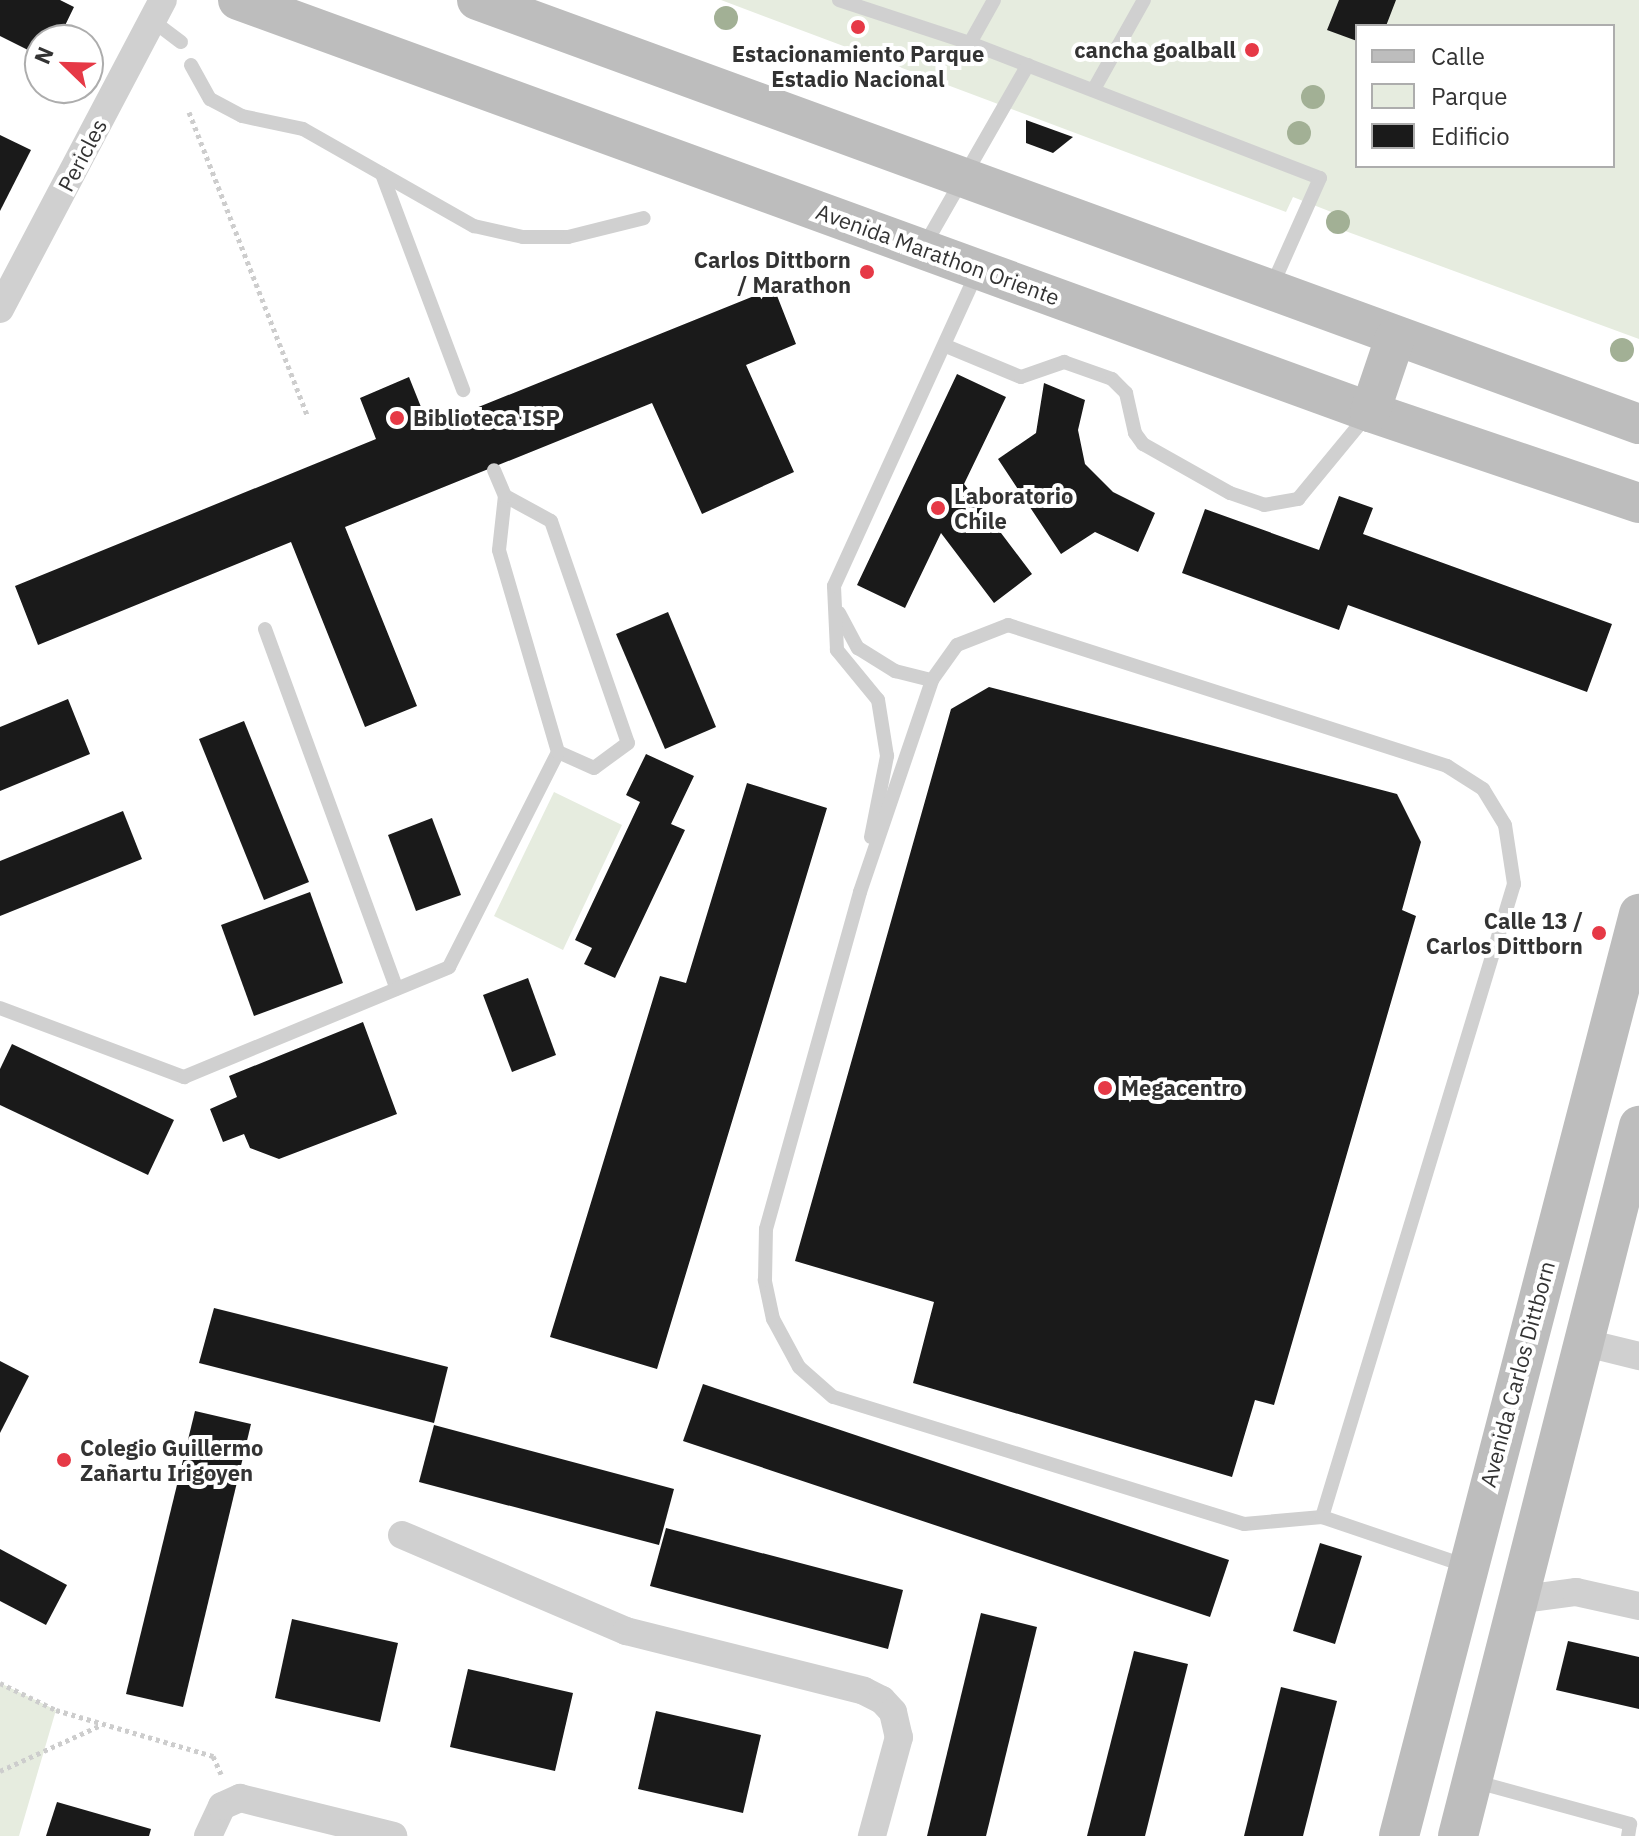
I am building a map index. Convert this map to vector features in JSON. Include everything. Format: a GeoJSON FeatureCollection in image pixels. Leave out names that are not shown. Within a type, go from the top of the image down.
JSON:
{"type":"FeatureCollection","features":[{"type":"Feature","properties":{"kind":"main road","name":"Avenida Marathon Oriente"},"geometry":{"type":"LineString","coordinates":[[238,0],[1370,412],[1639,503]]}},
{"type":"Feature","properties":{"kind":"main road"},"geometry":{"type":"LineString","coordinates":[[477,0],[963,181],[1639,424]]}},
{"type":"Feature","properties":{"kind":"main road"},"geometry":{"type":"LineString","coordinates":[[1370,412],[1395,338]]}},
{"type":"Feature","properties":{"kind":"main road"},"geometry":{"type":"LineString","coordinates":[[1601,492],[1639,521]]}},
{"type":"Feature","properties":{"kind":"main road","name":"Avenida Carlos Dittborn"},"geometry":{"type":"LineString","coordinates":[[1399,1836],[1639,914]]}},
{"type":"Feature","properties":{"kind":"main road"},"geometry":{"type":"LineString","coordinates":[[1458,1836],[1639,1126]]}},
{"type":"Feature","properties":{"kind":"street","name":"Pericles"},"geometry":{"type":"LineString","coordinates":[[0,309],[158,10]]}},
{"type":"Feature","properties":{"kind":"street"},"geometry":{"type":"LineString","coordinates":[[1586,1343],[1639,1356]]}},
{"type":"Feature","properties":{"kind":"street"},"geometry":{"type":"LineString","coordinates":[[402,1535],[626,1631],[864,1691],[882,1700],[893,1712],[899,1737],[872,1836]]}},
{"type":"Feature","properties":{"kind":"street"},"geometry":{"type":"LineString","coordinates":[[1516,1600],[1576,1592],[1639,1606]]}},
{"type":"Feature","properties":{"kind":"street"},"geometry":{"type":"LineString","coordinates":[[215,1820],[249,1800],[393,1836]]}},
{"type":"Feature","properties":{"kind":"lane"},"geometry":{"type":"LineString","coordinates":[[839,0],[875,6],[1320,178],[1270,292]]}},
{"type":"Feature","properties":{"kind":"lane"},"geometry":{"type":"LineString","coordinates":[[970,43],[994,0]]}},
{"type":"Feature","properties":{"kind":"lane"},"geometry":{"type":"LineString","coordinates":[[1094,89],[1144,0]]}},
{"type":"Feature","properties":{"kind":"lane"},"geometry":{"type":"LineString","coordinates":[[158,10],[181,42]]}},
{"type":"Feature","properties":{"kind":"lane"},"geometry":{"type":"LineString","coordinates":[[191,65],[210,99],[242,116],[303,129],[474,226],[523,237],[568,237],[644,218]]}},
{"type":"Feature","properties":{"kind":"lane"},"geometry":{"type":"LineString","coordinates":[[923,248],[1028,65]]}},
{"type":"Feature","properties":{"kind":"lane"},"geometry":{"type":"LineString","coordinates":[[381,173],[463,390]]}},
{"type":"Feature","properties":{"kind":"lane"},"geometry":{"type":"LineString","coordinates":[[860,892],[887,756],[878,700],[837,650],[834,586],[979,268]]}},
{"type":"Feature","properties":{"kind":"lane"},"geometry":{"type":"LineString","coordinates":[[946,346],[1021,377],[1064,362],[1112,379],[1126,393],[1135,433],[1143,444],[1230,493],[1264,505],[1298,499],[1370,412]]}},
{"type":"Feature","properties":{"kind":"lane"},"geometry":{"type":"LineString","coordinates":[[0,1008],[184,1077],[449,967],[558,752],[499,550],[505,496],[494,470]]}},
{"type":"Feature","properties":{"kind":"lane"},"geometry":{"type":"LineString","coordinates":[[505,496],[551,521],[628,743],[594,768],[558,752]]}},
{"type":"Feature","properties":{"kind":"lane"},"geometry":{"type":"LineString","coordinates":[[834,586],[841,625],[858,648],[895,671],[932,680]]}},
{"type":"Feature","properties":{"kind":"lane"},"geometry":{"type":"LineString","coordinates":[[1322,1517],[1514,884],[1505,825],[1483,789],[1447,766],[1008,625],[957,645],[932,680],[860,892],[766,1229],[765,1280],[773,1319],[799,1367],[833,1397],[1244,1524],[1322,1517],[1467,1566]]}},
{"type":"Feature","properties":{"kind":"lane"},"geometry":{"type":"LineString","coordinates":[[265,629],[397,989]]}},
{"type":"Feature","properties":{"kind":"lane"},"geometry":{"type":"LineString","coordinates":[[1472,1780],[1630,1824],[1628,1836]]}},
{"type":"Feature","properties":{"kind":"path"},"geometry":{"type":"LineString","coordinates":[[187,109],[308,417]]}},
{"type":"Feature","properties":{"kind":"path"},"geometry":{"type":"LineString","coordinates":[[0,1683],[101,1724],[213,1756],[215,1820]]}},
{"type":"Feature","properties":{"kind":"path"},"geometry":{"type":"LineString","coordinates":[[0,1771],[101,1724]]}},
{"type":"Feature","properties":{"kind":"green space"},"geometry":{"type":"Polygon","coordinates":[[[721,0],[1639,0],[1639,339],[1329,225],[1334,213],[1293,197],[1286,212],[721,0]]]}},
{"type":"Feature","properties":{"kind":"green space"},"geometry":{"type":"Polygon","coordinates":[[[554,792],[622,825],[563,950],[494,916],[554,792]]]}},
{"type":"Feature","properties":{"kind":"green space"},"geometry":{"type":"Polygon","coordinates":[[[0,1683],[56,1710],[19,1836],[0,1836],[0,1683]]]}},
{"type":"Feature","properties":{"kind":"building"},"geometry":{"type":"Polygon","coordinates":[[[0,0],[60,0],[74,7],[66,24],[24,24],[24,48],[0,36],[0,0]]]}},
{"type":"Feature","properties":{"kind":"building"},"geometry":{"type":"Polygon","coordinates":[[[1339,0],[1396,0],[1387,24],[1355,24],[1355,40],[1327,30],[1339,0]]]}},
{"type":"Feature","properties":{"kind":"building"},"geometry":{"type":"Polygon","coordinates":[[[1026,120],[1073,137],[1053,153],[1026,143],[1026,120]]]}},
{"type":"Feature","properties":{"kind":"building"},"geometry":{"type":"Polygon","coordinates":[[[0,135],[31,150],[0,211],[0,135]]]}},
{"type":"Feature","properties":{"kind":"building"},"geometry":{"type":"Polygon","coordinates":[[[774,288],[796,344],[746,365],[794,472],[702,514],[652,403],[345,527],[417,706],[365,727],[291,542],[38,645],[15,586],[376,439],[360,398],[409,377],[429,427],[774,288]]]}},
{"type":"Feature","properties":{"kind":"building","name":"Laboratorio Chile"},"geometry":{"type":"Polygon","coordinates":[[[957,374],[1006,397],[964,484],[1032,574],[994,603],[941,533],[905,608],[857,585],[957,374]]]}},
{"type":"Feature","properties":{"kind":"building"},"geometry":{"type":"Polygon","coordinates":[[[1044,383],[1085,400],[1078,430],[1085,464],[1113,492],[1155,513],[1138,552],[1095,532],[1061,554],[998,459],[1036,433],[1044,383]]]}},
{"type":"Feature","properties":{"kind":"building"},"geometry":{"type":"Polygon","coordinates":[[[1339,496],[1373,508],[1363,534],[1612,624],[1587,692],[1348,605],[1339,630],[1182,573],[1205,509],[1319,550],[1339,496]]]}},
{"type":"Feature","properties":{"kind":"building"},"geometry":{"type":"Polygon","coordinates":[[[668,612],[716,727],[665,749],[616,634],[668,612]]]}},
{"type":"Feature","properties":{"kind":"building","name":"Megacentro"},"geometry":{"type":"Polygon","coordinates":[[[989,687],[1397,794],[1421,842],[1402,910],[1416,916],[1274,1405],[1255,1400],[1232,1477],[913,1383],[934,1302],[795,1261],[951,709],[989,687]]]}},
{"type":"Feature","properties":{"kind":"building"},"geometry":{"type":"Polygon","coordinates":[[[68,699],[90,754],[0,791],[0,727],[68,699]]]}},
{"type":"Feature","properties":{"kind":"building"},"geometry":{"type":"Polygon","coordinates":[[[244,721],[309,882],[264,900],[199,739],[244,721]]]}},
{"type":"Feature","properties":{"kind":"building"},"geometry":{"type":"Polygon","coordinates":[[[646,754],[694,776],[671,824],[685,830],[615,978],[584,964],[592,948],[575,940],[640,802],[626,795],[646,754]]]}},
{"type":"Feature","properties":{"kind":"building"},"geometry":{"type":"Polygon","coordinates":[[[747,783],[827,808],[657,1369],[550,1337],[660,976],[686,983],[747,783]]]}},
{"type":"Feature","properties":{"kind":"building"},"geometry":{"type":"Polygon","coordinates":[[[123,811],[142,859],[0,916],[0,861],[123,811]]]}},
{"type":"Feature","properties":{"kind":"building"},"geometry":{"type":"Polygon","coordinates":[[[432,818],[461,895],[416,911],[388,835],[432,818]]]}},
{"type":"Feature","properties":{"kind":"building"},"geometry":{"type":"Polygon","coordinates":[[[310,892],[343,983],[254,1016],[221,925],[310,892]]]}},
{"type":"Feature","properties":{"kind":"building"},"geometry":{"type":"Polygon","coordinates":[[[528,978],[556,1055],[512,1072],[483,995],[528,978]]]}},
{"type":"Feature","properties":{"kind":"building"},"geometry":{"type":"Polygon","coordinates":[[[363,1022],[397,1114],[279,1159],[250,1148],[244,1134],[223,1142],[210,1109],[237,1097],[229,1076],[363,1022]]]}},
{"type":"Feature","properties":{"kind":"building"},"geometry":{"type":"Polygon","coordinates":[[[12,1044],[174,1120],[148,1175],[0,1105],[0,1069],[12,1044]]]}},
{"type":"Feature","properties":{"kind":"building"},"geometry":{"type":"Polygon","coordinates":[[[214,1308],[448,1367],[434,1423],[199,1363],[214,1308]]]}},
{"type":"Feature","properties":{"kind":"building"},"geometry":{"type":"Polygon","coordinates":[[[0,1361],[29,1376],[0,1433],[0,1361]]]}},
{"type":"Feature","properties":{"kind":"building"},"geometry":{"type":"Polygon","coordinates":[[[703,1384],[1229,1560],[1210,1617],[683,1441],[703,1384]]]}},
{"type":"Feature","properties":{"kind":"building"},"geometry":{"type":"Polygon","coordinates":[[[195,1411],[251,1424],[183,1707],[126,1694],[195,1411]]]}},
{"type":"Feature","properties":{"kind":"building"},"geometry":{"type":"Polygon","coordinates":[[[434,1425],[674,1489],[659,1545],[419,1482],[434,1425]]]}},
{"type":"Feature","properties":{"kind":"building"},"geometry":{"type":"Polygon","coordinates":[[[666,1528],[903,1590],[888,1649],[650,1586],[666,1528]]]}},
{"type":"Feature","properties":{"kind":"building"},"geometry":{"type":"Polygon","coordinates":[[[1320,1543],[1362,1556],[1335,1644],[1293,1631],[1320,1543]]]}},
{"type":"Feature","properties":{"kind":"building"},"geometry":{"type":"Polygon","coordinates":[[[0,1549],[67,1585],[46,1625],[0,1601],[0,1549]]]}},
{"type":"Feature","properties":{"kind":"building"},"geometry":{"type":"Polygon","coordinates":[[[981,1613],[1037,1627],[986,1836],[927,1836],[981,1613]]]}},
{"type":"Feature","properties":{"kind":"building"},"geometry":{"type":"Polygon","coordinates":[[[292,1619],[398,1643],[380,1722],[275,1698],[292,1619]]]}},
{"type":"Feature","properties":{"kind":"building"},"geometry":{"type":"Polygon","coordinates":[[[1568,1641],[1639,1657],[1639,1709],[1556,1690],[1568,1641]]]}},
{"type":"Feature","properties":{"kind":"building"},"geometry":{"type":"Polygon","coordinates":[[[1134,1651],[1188,1664],[1145,1836],[1087,1836],[1134,1651]]]}},
{"type":"Feature","properties":{"kind":"building"},"geometry":{"type":"Polygon","coordinates":[[[468,1669],[573,1693],[555,1771],[450,1747],[468,1669]]]}},
{"type":"Feature","properties":{"kind":"building"},"geometry":{"type":"Polygon","coordinates":[[[1281,1687],[1337,1701],[1303,1836],[1244,1836],[1281,1687]]]}},
{"type":"Feature","properties":{"kind":"building"},"geometry":{"type":"Polygon","coordinates":[[[656,1711],[761,1735],[743,1813],[638,1789],[656,1711]]]}},
{"type":"Feature","properties":{"kind":"building"},"geometry":{"type":"Polygon","coordinates":[[[57,1802],[151,1829],[149,1836],[46,1836],[57,1802]]]}},
{"type":"Feature","properties":{"kind":"place","name":"Estacionamiento Parque Estadio Nacional"},"geometry":{"type":"Point","coordinates":[858,27]}},
{"type":"Feature","properties":{"kind":"place","name":"cancha goalball"},"geometry":{"type":"Point","coordinates":[1252,50]}},
{"type":"Feature","properties":{"kind":"place","name":"Carlos Dittborn / Marathon"},"geometry":{"type":"Point","coordinates":[867,272]}},
{"type":"Feature","properties":{"kind":"place","name":"Biblioteca ISP"},"geometry":{"type":"Point","coordinates":[397,418]}},
{"type":"Feature","properties":{"kind":"place","name":"Laboratorio Chile"},"geometry":{"type":"Point","coordinates":[938,508]}},
{"type":"Feature","properties":{"kind":"place","name":"Calle 13 / Carlos Dittborn"},"geometry":{"type":"Point","coordinates":[1599,933]}},
{"type":"Feature","properties":{"kind":"place","name":"Megacentro"},"geometry":{"type":"Point","coordinates":[1105,1088]}},
{"type":"Feature","properties":{"kind":"place","name":"Colegio Guillermo Zañartu Irigoyen"},"geometry":{"type":"Point","coordinates":[64,1460]}}]}
